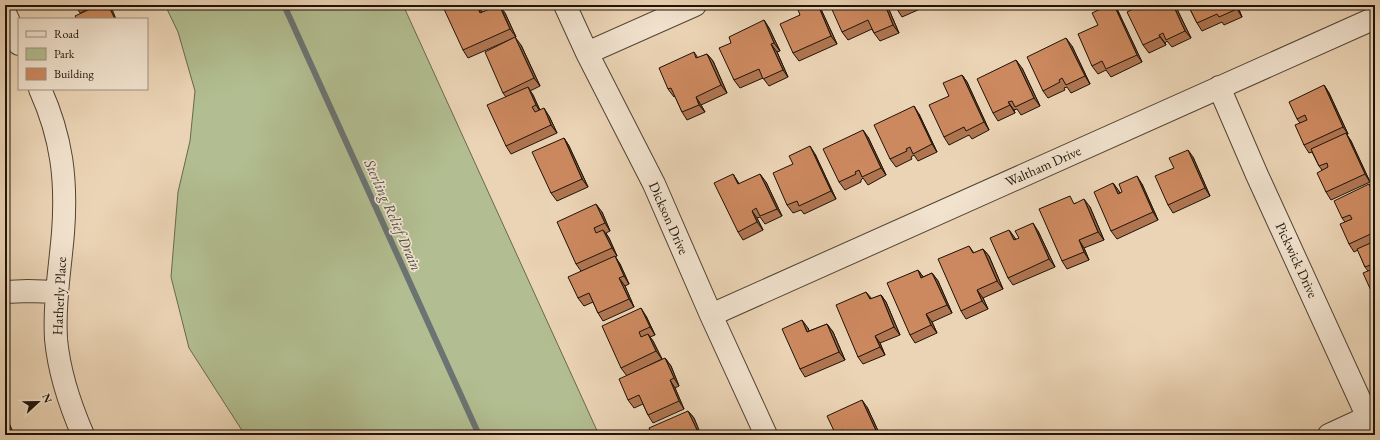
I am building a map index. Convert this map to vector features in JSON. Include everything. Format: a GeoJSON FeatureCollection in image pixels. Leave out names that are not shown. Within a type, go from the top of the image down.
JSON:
{"type":"FeatureCollection","features":[{"type":"Feature","properties":{"kind":"street","name":"Dickson Drive"},"geometry":{"type":"LineString","coordinates":[[565,5],[587,53],[654,184],[711,315],[766,435]]}},
{"type":"Feature","properties":{"kind":"street"},"geometry":{"type":"LineString","coordinates":[[587,53],[695,5]]}},
{"type":"Feature","properties":{"kind":"street"},"geometry":{"type":"LineString","coordinates":[[5,13],[18,42]]}},
{"type":"Feature","properties":{"kind":"street","name":"Waltham Drive"},"geometry":{"type":"LineString","coordinates":[[711,315],[1375,18]]}},
{"type":"Feature","properties":{"kind":"street","name":"Pickwick Drive"},"geometry":{"type":"LineString","coordinates":[[1219,87],[1257,175],[1371,425]]}},
{"type":"Feature","properties":{"kind":"street","name":"Hatherly Place"},"geometry":{"type":"LineString","coordinates":[[40,90],[50,111],[59,143],[64,176],[63,234],[56,292],[56,341],[68,398],[83,435]]}},
{"type":"Feature","properties":{"kind":"street"},"geometry":{"type":"LineString","coordinates":[[5,292],[56,292]]}},
{"type":"Feature","properties":{"kind":"street"},"geometry":{"type":"LineString","coordinates":[[1329,435],[1371,425]]}},
{"type":"Feature","properties":{"kind":"green space","name":"Sterling Relief Drain"},"geometry":{"type":"Polygon","coordinates":[[[165,5],[403,5],[599,435],[245,435],[189,348],[171,277],[178,192],[190,141],[195,91],[178,32],[165,5]]]}},
{"type":"Feature","properties":{"kind":"building"},"geometry":{"type":"Polygon","coordinates":[[[99,5],[108,5],[114,18],[76,18],[75,16],[99,5]]]}},
{"type":"Feature","properties":{"kind":"building"},"geometry":{"type":"Polygon","coordinates":[[[453,5],[477,5],[480,13],[499,5],[510,29],[463,50],[444,9],[453,5]]]}},
{"type":"Feature","properties":{"kind":"building"},"geometry":{"type":"Polygon","coordinates":[[[801,5],[818,5],[831,36],[793,53],[780,24],[800,15],[797,7],[801,5]]]}},
{"type":"Feature","properties":{"kind":"building"},"geometry":{"type":"Polygon","coordinates":[[[830,5],[885,5],[893,25],[874,33],[868,20],[842,32],[830,5]]]}},
{"type":"Feature","properties":{"kind":"building"},"geometry":{"type":"Polygon","coordinates":[[[895,5],[906,5],[897,9],[895,5]]]}},
{"type":"Feature","properties":{"kind":"building"},"geometry":{"type":"Polygon","coordinates":[[[1109,5],[1114,5],[1137,55],[1106,69],[1102,61],[1092,66],[1078,34],[1098,25],[1092,13],[1109,5]]]}},
{"type":"Feature","properties":{"kind":"building"},"geometry":{"type":"Polygon","coordinates":[[[1141,5],[1173,5],[1185,31],[1166,40],[1163,33],[1159,35],[1160,37],[1143,45],[1127,12],[1141,5]]]}},
{"type":"Feature","properties":{"kind":"building"},"geometry":{"type":"Polygon","coordinates":[[[1188,5],[1235,5],[1237,9],[1219,17],[1217,14],[1197,23],[1188,5]]]}},
{"type":"Feature","properties":{"kind":"building"},"geometry":{"type":"Polygon","coordinates":[[[764,20],[774,43],[771,44],[783,70],[763,79],[759,69],[734,80],[719,48],[731,43],[729,37],[764,20]]]}},
{"type":"Feature","properties":{"kind":"building"},"geometry":{"type":"Polygon","coordinates":[[[515,37],[534,78],[503,93],[485,52],[515,37]]]}},
{"type":"Feature","properties":{"kind":"building"},"geometry":{"type":"Polygon","coordinates":[[[1066,38],[1085,76],[1066,85],[1062,78],[1059,80],[1060,82],[1043,91],[1027,57],[1066,38]]]}},
{"type":"Feature","properties":{"kind":"building"},"geometry":{"type":"Polygon","coordinates":[[[694,52],[696,58],[707,54],[721,85],[696,97],[699,105],[682,112],[671,88],[668,89],[659,68],[694,52]]]}},
{"type":"Feature","properties":{"kind":"building"},"geometry":{"type":"Polygon","coordinates":[[[1016,60],[1034,98],[1015,107],[1012,101],[1008,102],[1010,105],[993,113],[977,79],[1016,60]]]}},
{"type":"Feature","properties":{"kind":"building"},"geometry":{"type":"Polygon","coordinates":[[[962,75],[984,122],[966,131],[964,127],[944,137],[929,105],[949,96],[943,83],[962,75]]]}},
{"type":"Feature","properties":{"kind":"building"},"geometry":{"type":"Polygon","coordinates":[[[1324,85],[1343,127],[1304,145],[1295,125],[1307,120],[1305,115],[1297,119],[1289,102],[1324,85]]]}},
{"type":"Feature","properties":{"kind":"building"},"geometry":{"type":"Polygon","coordinates":[[[528,87],[536,105],[532,107],[535,112],[544,108],[551,125],[506,146],[487,105],[528,87]]]}},
{"type":"Feature","properties":{"kind":"building"},"geometry":{"type":"Polygon","coordinates":[[[914,106],[932,144],[913,154],[910,147],[906,149],[907,151],[890,159],[874,125],[914,106]]]}},
{"type":"Feature","properties":{"kind":"building"},"geometry":{"type":"Polygon","coordinates":[[[863,130],[881,168],[862,177],[859,170],[855,172],[856,174],[839,182],[823,149],[863,130]]]}},
{"type":"Feature","properties":{"kind":"building"},"geometry":{"type":"Polygon","coordinates":[[[1346,133],[1365,174],[1326,192],[1317,173],[1328,167],[1327,163],[1319,166],[1311,149],[1346,133]]]}},
{"type":"Feature","properties":{"kind":"building"},"geometry":{"type":"Polygon","coordinates":[[[564,138],[582,179],[551,193],[532,152],[564,138]]]}},
{"type":"Feature","properties":{"kind":"building"},"geometry":{"type":"Polygon","coordinates":[[[810,146],[831,191],[799,206],[797,201],[787,205],[773,173],[793,164],[789,156],[810,146]]]}},
{"type":"Feature","properties":{"kind":"building"},"geometry":{"type":"Polygon","coordinates":[[[1188,150],[1205,188],[1168,205],[1155,176],[1174,168],[1169,158],[1188,150]]]}},
{"type":"Feature","properties":{"kind":"building"},"geometry":{"type":"Polygon","coordinates":[[[733,174],[738,184],[760,174],[777,209],[760,216],[756,208],[752,211],[757,222],[738,232],[714,183],[733,174]]]}},
{"type":"Feature","properties":{"kind":"building"},"geometry":{"type":"Polygon","coordinates":[[[1137,176],[1153,212],[1111,231],[1094,192],[1113,183],[1118,194],[1122,192],[1119,184],[1137,176]]]}},
{"type":"Feature","properties":{"kind":"building"},"geometry":{"type":"Polygon","coordinates":[[[1369,184],[1375,198],[1375,232],[1349,244],[1340,224],[1352,219],[1350,215],[1342,218],[1334,201],[1369,184]]]}},
{"type":"Feature","properties":{"kind":"building"},"geometry":{"type":"Polygon","coordinates":[[[1070,196],[1074,204],[1084,199],[1098,232],[1079,240],[1084,252],[1062,261],[1039,209],[1070,196]]]}},
{"type":"Feature","properties":{"kind":"building"},"geometry":{"type":"Polygon","coordinates":[[[596,204],[605,223],[594,228],[596,233],[603,230],[612,248],[576,264],[557,222],[596,204]]]}},
{"type":"Feature","properties":{"kind":"building"},"geometry":{"type":"Polygon","coordinates":[[[1033,223],[1049,259],[1008,278],[990,238],[1009,230],[1014,240],[1019,238],[1015,231],[1033,223]]]}},
{"type":"Feature","properties":{"kind":"building"},"geometry":{"type":"Polygon","coordinates":[[[1375,241],[1375,268],[1373,264],[1365,267],[1357,249],[1375,241]]]}},
{"type":"Feature","properties":{"kind":"building"},"geometry":{"type":"Polygon","coordinates":[[[969,246],[973,253],[983,249],[997,281],[977,290],[982,301],[961,311],[938,259],[969,246]]]}},
{"type":"Feature","properties":{"kind":"building"},"geometry":{"type":"Polygon","coordinates":[[[615,256],[624,276],[619,278],[629,299],[598,313],[589,293],[578,298],[568,277],[615,256]]]}},
{"type":"Feature","properties":{"kind":"building"},"geometry":{"type":"Polygon","coordinates":[[[1375,268],[1375,291],[1372,293],[1363,273],[1375,268]]]}},
{"type":"Feature","properties":{"kind":"building"},"geometry":{"type":"Polygon","coordinates":[[[918,270],[921,278],[932,273],[947,305],[926,314],[931,325],[910,335],[887,283],[918,270]]]}},
{"type":"Feature","properties":{"kind":"building"},"geometry":{"type":"Polygon","coordinates":[[[866,292],[870,299],[881,295],[894,327],[875,336],[880,347],[858,357],[836,305],[866,292]]]}},
{"type":"Feature","properties":{"kind":"building"},"geometry":{"type":"Polygon","coordinates":[[[641,308],[650,327],[639,332],[641,337],[648,334],[656,351],[621,368],[602,326],[641,308]]]}},
{"type":"Feature","properties":{"kind":"building"},"geometry":{"type":"Polygon","coordinates":[[[802,320],[807,332],[827,324],[839,352],[800,369],[782,329],[802,320]]]}},
{"type":"Feature","properties":{"kind":"building"},"geometry":{"type":"Polygon","coordinates":[[[665,358],[674,378],[670,380],[679,401],[648,415],[639,395],[628,400],[619,379],[665,358]]]}},
{"type":"Feature","properties":{"kind":"building"},"geometry":{"type":"Polygon","coordinates":[[[862,400],[878,435],[842,435],[844,434],[843,430],[835,433],[827,416],[862,400]]]}},
{"type":"Feature","properties":{"kind":"building"},"geometry":{"type":"Polygon","coordinates":[[[688,411],[697,430],[686,435],[652,435],[649,428],[688,411]]]}},
{"type":"Feature","properties":{"kind":"building"},"geometry":{"type":"Polygon","coordinates":[[[5,418],[12,434],[20,431],[22,435],[5,435],[5,418]]]}},
{"type":"Feature","properties":{"kind":"waterway","name":"Sterling Relief Drain"},"geometry":{"type":"LineString","coordinates":[[284,5],[479,435]]}}]}
